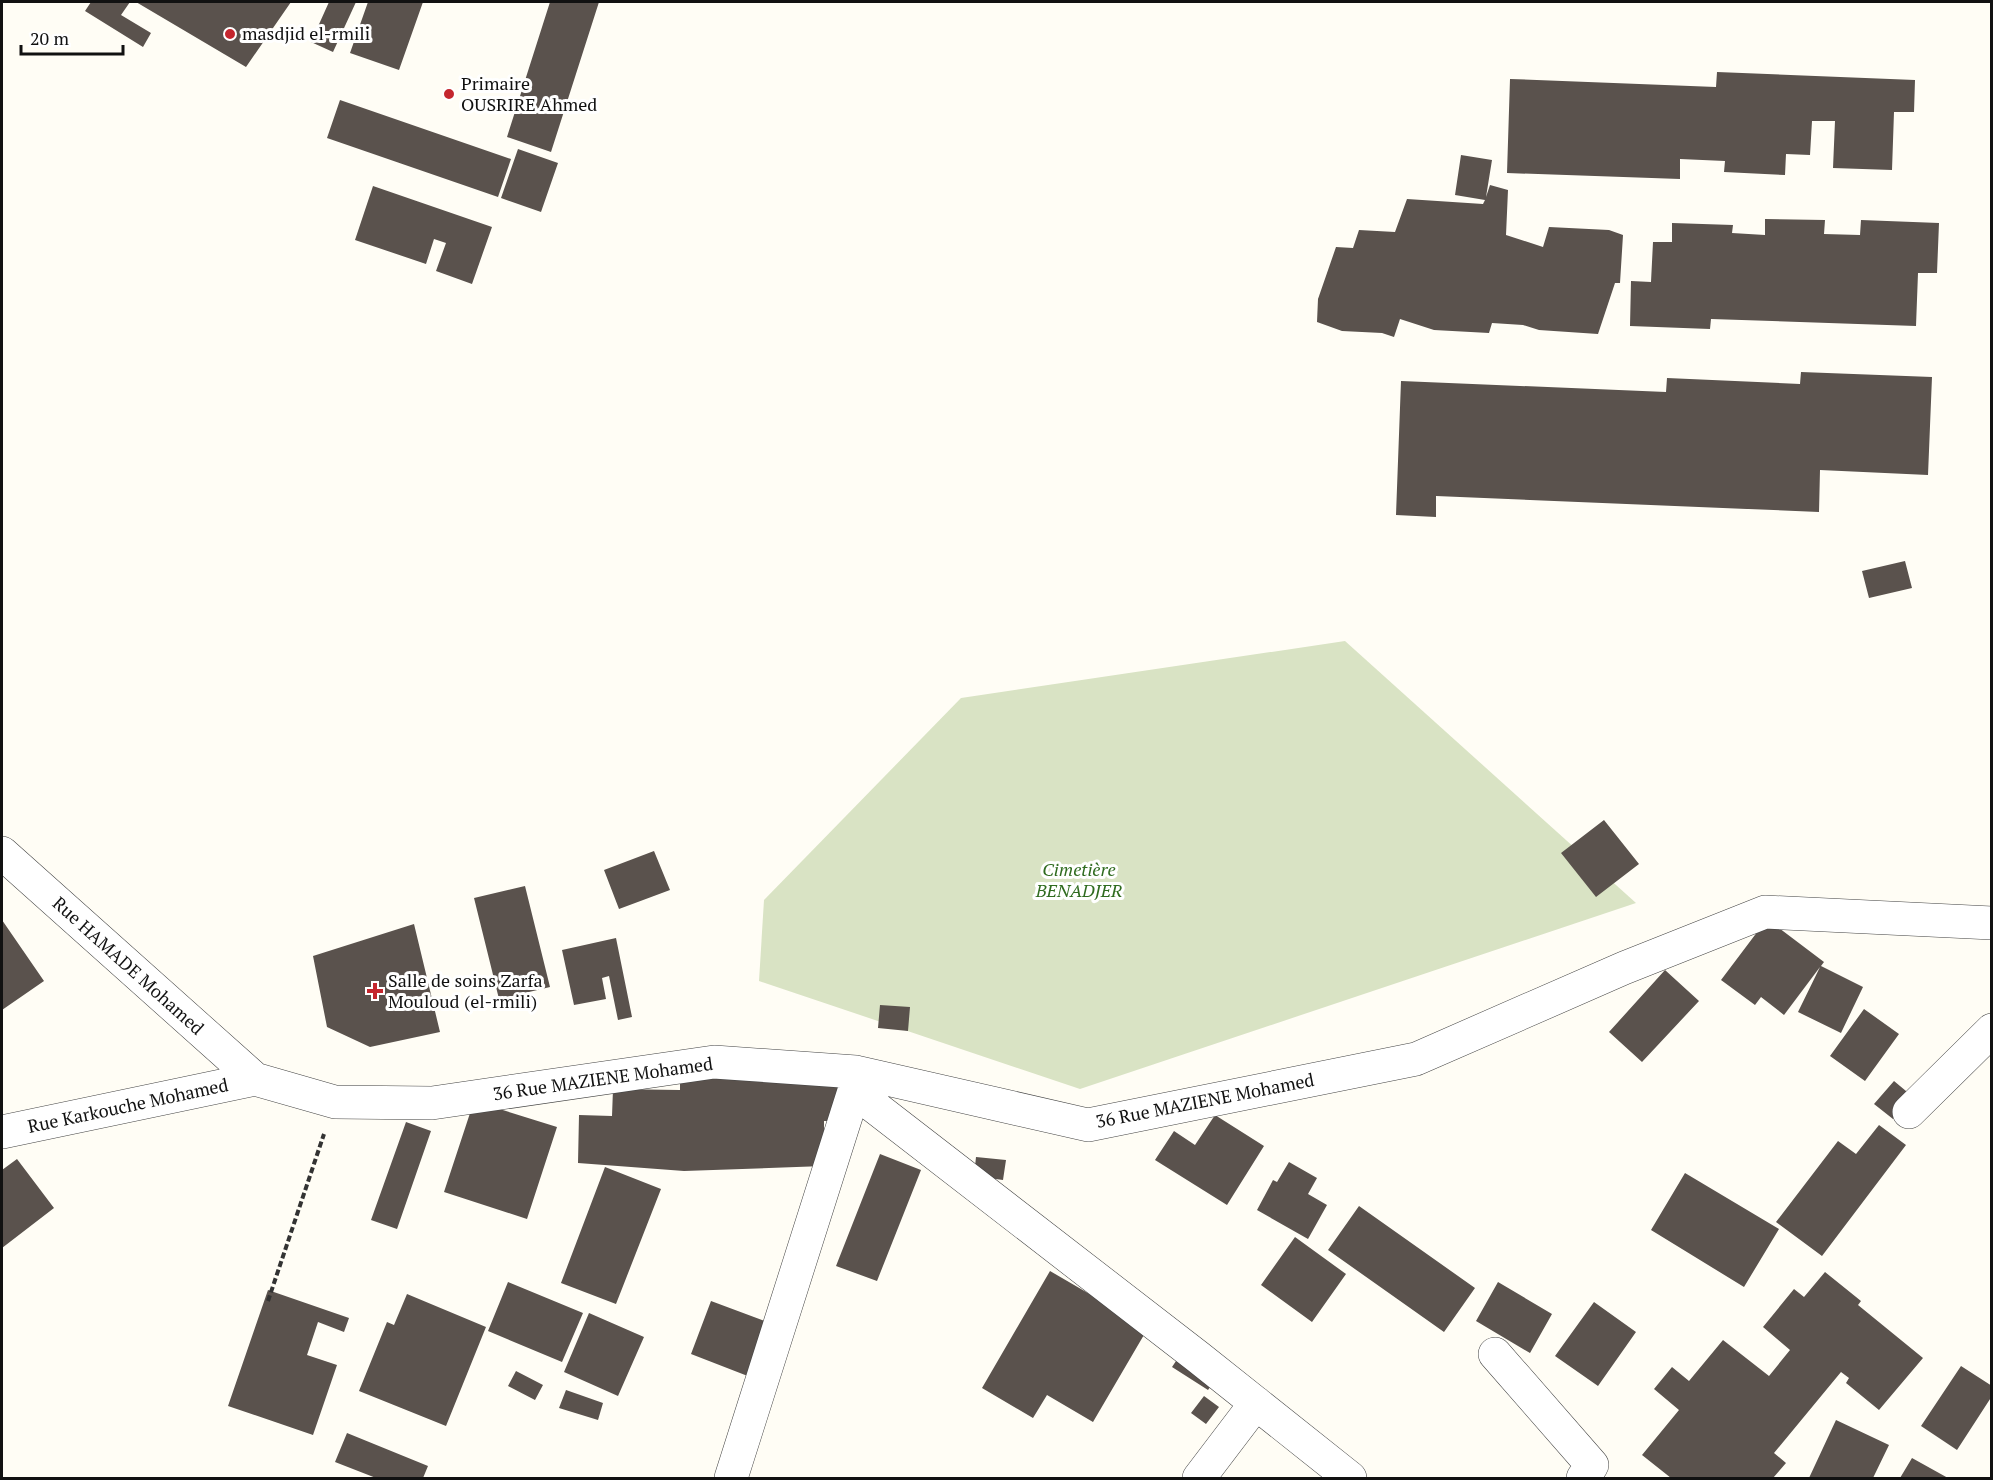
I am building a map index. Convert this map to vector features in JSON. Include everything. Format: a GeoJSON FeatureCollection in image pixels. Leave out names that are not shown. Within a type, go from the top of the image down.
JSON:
{"type":"FeatureCollection","features":[{"type":"Feature","properties":{"kind":"street","name":"Rue HAMADE Mohamed"},"geometry":{"type":"LineString","coordinates":[[2,854],[255,1079]]}},
{"type":"Feature","properties":{"kind":"street","name":"36 Rue MAZIENE Mohamed"},"geometry":{"type":"LineString","coordinates":[[255,1079],[335,1102],[432,1103],[714,1062],[855,1082],[1088,1125],[1416,1059],[1624,968],[1765,912],[1992,922]]}},
{"type":"Feature","properties":{"kind":"street"},"geometry":{"type":"LineString","coordinates":[[1909,1112],[1992,1030]]}},
{"type":"Feature","properties":{"kind":"street","name":"Rue Karkouche Mohamed"},"geometry":{"type":"LineString","coordinates":[[2,1132],[255,1079]]}},
{"type":"Feature","properties":{"kind":"street"},"geometry":{"type":"LineString","coordinates":[[731,1479],[855,1082],[1350,1479]]}},
{"type":"Feature","properties":{"kind":"street"},"geometry":{"type":"LineString","coordinates":[[1495,1354],[1592,1465],[1583,1479]]}},
{"type":"Feature","properties":{"kind":"street"},"geometry":{"type":"LineString","coordinates":[[1199,1479],[1256,1403]]}},
{"type":"Feature","properties":{"kind":"path"},"geometry":{"type":"LineString","coordinates":[[268,1300],[335,1102]]}},
{"type":"Feature","properties":{"kind":"green space","name":"Cimetière BENADJER"},"geometry":{"type":"Polygon","coordinates":[[[1345,641],[1636,903],[1080,1089],[759,981],[764,900],[961,698],[1345,641]]]}},
{"type":"Feature","properties":{"kind":"building"},"geometry":{"type":"Polygon","coordinates":[[[91,2],[130,2],[121,15],[151,33],[143,47],[85,11],[91,2]]]}},
{"type":"Feature","properties":{"kind":"building","name":"masdjid el-rmili"},"geometry":{"type":"Polygon","coordinates":[[[136,2],[291,2],[246,67],[136,2]]]}},
{"type":"Feature","properties":{"kind":"building"},"geometry":{"type":"Polygon","coordinates":[[[329,2],[356,2],[333,52],[311,42],[329,2]]]}},
{"type":"Feature","properties":{"kind":"building"},"geometry":{"type":"Polygon","coordinates":[[[368,2],[423,2],[399,70],[350,53],[368,2]]]}},
{"type":"Feature","properties":{"kind":"building"},"geometry":{"type":"Polygon","coordinates":[[[550,2],[599,2],[551,152],[507,137],[550,2]]]}},
{"type":"Feature","properties":{"kind":"building"},"geometry":{"type":"Polygon","coordinates":[[[1717,72],[1915,80],[1914,112],[1894,112],[1892,170],[1833,168],[1835,121],[1812,121],[1810,155],[1786,154],[1785,175],[1724,172],[1725,161],[1680,159],[1680,179],[1507,173],[1510,79],[1716,87],[1717,72]]]}},
{"type":"Feature","properties":{"kind":"building"},"geometry":{"type":"Polygon","coordinates":[[[340,100],[511,159],[498,197],[327,138],[340,100]]]}},
{"type":"Feature","properties":{"kind":"building"},"geometry":{"type":"Polygon","coordinates":[[[518,149],[558,163],[541,212],[501,198],[518,149]]]}},
{"type":"Feature","properties":{"kind":"building"},"geometry":{"type":"Polygon","coordinates":[[[1461,155],[1492,160],[1486,197],[1490,185],[1508,190],[1506,235],[1543,247],[1549,227],[1609,230],[1623,235],[1620,283],[1615,283],[1598,334],[1539,330],[1523,325],[1492,323],[1489,333],[1434,330],[1400,319],[1394,337],[1382,333],[1342,331],[1317,322],[1318,299],[1336,247],[1353,248],[1359,230],[1395,232],[1407,199],[1483,204],[1485,200],[1455,195],[1461,155]]]}},
{"type":"Feature","properties":{"kind":"building"},"geometry":{"type":"Polygon","coordinates":[[[373,186],[492,227],[472,284],[436,271],[446,243],[434,239],[426,264],[355,240],[373,186]]]}},
{"type":"Feature","properties":{"kind":"building"},"geometry":{"type":"Polygon","coordinates":[[[1765,219],[1825,220],[1824,234],[1860,235],[1861,220],[1939,223],[1937,273],[1918,273],[1916,326],[1711,319],[1710,329],[1630,326],[1631,281],[1651,282],[1653,242],[1672,242],[1672,223],[1733,225],[1732,233],[1765,235],[1765,219]]]}},
{"type":"Feature","properties":{"kind":"building"},"geometry":{"type":"Polygon","coordinates":[[[1801,372],[1932,377],[1928,475],[1820,470],[1819,512],[1436,496],[1436,517],[1396,515],[1401,381],[1666,392],[1667,378],[1800,384],[1801,372]]]}},
{"type":"Feature","properties":{"kind":"building"},"geometry":{"type":"Polygon","coordinates":[[[1905,561],[1912,588],[1869,598],[1862,571],[1905,561]]]}},
{"type":"Feature","properties":{"kind":"building"},"geometry":{"type":"Polygon","coordinates":[[[1604,820],[1639,864],[1596,897],[1561,853],[1604,820]]]}},
{"type":"Feature","properties":{"kind":"building"},"geometry":{"type":"Polygon","coordinates":[[[654,851],[670,890],[619,909],[604,870],[654,851]]]}},
{"type":"Feature","properties":{"kind":"building"},"geometry":{"type":"Polygon","coordinates":[[[525,886],[550,987],[499,999],[474,898],[525,886]]]}},
{"type":"Feature","properties":{"kind":"building"},"geometry":{"type":"Polygon","coordinates":[[[1767,919],[1824,962],[1821,966],[1863,987],[1841,1033],[1798,1012],[1820,967],[1784,1015],[1761,997],[1755,1005],[1721,980],[1767,919]]]}},
{"type":"Feature","properties":{"kind":"building"},"geometry":{"type":"Polygon","coordinates":[[[2,920],[44,981],[2,1010],[2,920]]]}},
{"type":"Feature","properties":{"kind":"building","name":"Salle de soins Zarfa Mouloud (el-rmili)"},"geometry":{"type":"Polygon","coordinates":[[[414,924],[440,1032],[370,1047],[327,1027],[313,956],[414,924]]]}},
{"type":"Feature","properties":{"kind":"building"},"geometry":{"type":"Polygon","coordinates":[[[616,938],[632,1017],[618,1020],[609,976],[602,978],[606,999],[574,1005],[562,950],[616,938]]]}},
{"type":"Feature","properties":{"kind":"building"},"geometry":{"type":"Polygon","coordinates":[[[1665,970],[1699,1001],[1642,1062],[1609,1032],[1665,970]]]}},
{"type":"Feature","properties":{"kind":"building"},"geometry":{"type":"Polygon","coordinates":[[[880,1005],[910,1007],[908,1031],[878,1028],[880,1005]]]}},
{"type":"Feature","properties":{"kind":"building"},"geometry":{"type":"Polygon","coordinates":[[[1864,1009],[1899,1034],[1865,1081],[1830,1056],[1864,1009]]]}},
{"type":"Feature","properties":{"kind":"building"},"geometry":{"type":"Polygon","coordinates":[[[680,1073],[843,1075],[843,1121],[824,1121],[824,1166],[684,1171],[578,1163],[579,1115],[612,1116],[613,1089],[680,1090],[680,1073]]]}},
{"type":"Feature","properties":{"kind":"building"},"geometry":{"type":"Polygon","coordinates":[[[1894,1081],[1912,1096],[1893,1119],[1874,1104],[1894,1081]]]}},
{"type":"Feature","properties":{"kind":"building"},"geometry":{"type":"Polygon","coordinates":[[[474,1101],[557,1127],[527,1219],[444,1192],[474,1101]]]}},
{"type":"Feature","properties":{"kind":"building"},"geometry":{"type":"Polygon","coordinates":[[[1215,1115],[1264,1146],[1227,1205],[1155,1160],[1174,1131],[1195,1145],[1215,1115]]]}},
{"type":"Feature","properties":{"kind":"building"},"geometry":{"type":"Polygon","coordinates":[[[406,1122],[431,1131],[397,1229],[371,1220],[406,1122]]]}},
{"type":"Feature","properties":{"kind":"building"},"geometry":{"type":"Polygon","coordinates":[[[1879,1125],[1906,1145],[1822,1256],[1776,1222],[1838,1141],[1856,1154],[1879,1125]]]}},
{"type":"Feature","properties":{"kind":"building"},"geometry":{"type":"Polygon","coordinates":[[[880,1154],[921,1170],[877,1281],[836,1266],[880,1154]]]}},
{"type":"Feature","properties":{"kind":"building"},"geometry":{"type":"Polygon","coordinates":[[[976,1157],[1006,1160],[1003,1180],[974,1176],[976,1157]]]}},
{"type":"Feature","properties":{"kind":"building"},"geometry":{"type":"Polygon","coordinates":[[[17,1159],[54,1208],[2,1248],[2,1170],[17,1159]]]}},
{"type":"Feature","properties":{"kind":"building"},"geometry":{"type":"Polygon","coordinates":[[[1289,1162],[1317,1178],[1308,1194],[1327,1205],[1308,1239],[1257,1210],[1273,1180],[1277,1182],[1289,1162]]]}},
{"type":"Feature","properties":{"kind":"building"},"geometry":{"type":"Polygon","coordinates":[[[605,1167],[661,1189],[616,1304],[561,1283],[605,1167]]]}},
{"type":"Feature","properties":{"kind":"building"},"geometry":{"type":"Polygon","coordinates":[[[1685,1173],[1779,1229],[1744,1287],[1651,1230],[1685,1173]]]}},
{"type":"Feature","properties":{"kind":"building"},"geometry":{"type":"Polygon","coordinates":[[[1359,1206],[1475,1288],[1444,1332],[1328,1250],[1359,1206]]]}},
{"type":"Feature","properties":{"kind":"building"},"geometry":{"type":"Polygon","coordinates":[[[1295,1237],[1346,1274],[1312,1322],[1261,1285],[1295,1237]]]}},
{"type":"Feature","properties":{"kind":"building"},"geometry":{"type":"Polygon","coordinates":[[[1050,1271],[1148,1328],[1093,1422],[1047,1395],[1033,1418],[982,1388],[1050,1271]]]}},
{"type":"Feature","properties":{"kind":"building"},"geometry":{"type":"Polygon","coordinates":[[[1825,1272],[1861,1301],[1858,1305],[1923,1358],[1879,1410],[1846,1383],[1849,1378],[1841,1372],[1774,1453],[1786,1463],[1773,1478],[1671,1478],[1642,1455],[1679,1410],[1654,1389],[1672,1367],[1689,1381],[1723,1340],[1769,1376],[1790,1350],[1763,1327],[1794,1289],[1804,1297],[1825,1272]]]}},
{"type":"Feature","properties":{"kind":"building"},"geometry":{"type":"Polygon","coordinates":[[[508,1282],[583,1313],[562,1362],[488,1331],[508,1282]]]}},
{"type":"Feature","properties":{"kind":"building"},"geometry":{"type":"Polygon","coordinates":[[[1498,1282],[1552,1314],[1530,1353],[1476,1321],[1498,1282]]]}},
{"type":"Feature","properties":{"kind":"building"},"geometry":{"type":"Polygon","coordinates":[[[268,1290],[349,1318],[344,1332],[318,1322],[307,1355],[337,1365],[313,1435],[228,1406],[268,1290]]]}},
{"type":"Feature","properties":{"kind":"building"},"geometry":{"type":"Polygon","coordinates":[[[407,1294],[486,1327],[446,1426],[359,1391],[387,1322],[394,1325],[407,1294]]]}},
{"type":"Feature","properties":{"kind":"building"},"geometry":{"type":"Polygon","coordinates":[[[711,1301],[778,1326],[758,1380],[691,1354],[711,1301]]]}},
{"type":"Feature","properties":{"kind":"building"},"geometry":{"type":"Polygon","coordinates":[[[1594,1302],[1636,1332],[1598,1386],[1555,1356],[1594,1302]]]}},
{"type":"Feature","properties":{"kind":"building"},"geometry":{"type":"Polygon","coordinates":[[[589,1313],[644,1337],[618,1396],[564,1372],[589,1313]]]}},
{"type":"Feature","properties":{"kind":"building"},"geometry":{"type":"Polygon","coordinates":[[[1182,1352],[1218,1376],[1208,1390],[1172,1367],[1182,1352]]]}},
{"type":"Feature","properties":{"kind":"building"},"geometry":{"type":"Polygon","coordinates":[[[1961,1366],[1992,1386],[1992,1396],[1957,1450],[1921,1426],[1961,1366]]]}},
{"type":"Feature","properties":{"kind":"building"},"geometry":{"type":"Polygon","coordinates":[[[516,1371],[543,1385],[535,1400],[508,1386],[516,1371]]]}},
{"type":"Feature","properties":{"kind":"building"},"geometry":{"type":"Polygon","coordinates":[[[566,1390],[603,1403],[598,1420],[559,1408],[566,1390]]]}},
{"type":"Feature","properties":{"kind":"building"},"geometry":{"type":"Polygon","coordinates":[[[1204,1396],[1219,1407],[1206,1424],[1191,1413],[1204,1396]]]}},
{"type":"Feature","properties":{"kind":"building"},"geometry":{"type":"Polygon","coordinates":[[[1836,1420],[1889,1445],[1873,1478],[1809,1478],[1836,1420]]]}},
{"type":"Feature","properties":{"kind":"building"},"geometry":{"type":"Polygon","coordinates":[[[347,1433],[428,1466],[423,1478],[376,1478],[335,1462],[347,1433]]]}},
{"type":"Feature","properties":{"kind":"building"},"geometry":{"type":"Polygon","coordinates":[[[1912,1458],[1948,1478],[1900,1478],[1912,1458]]]}},
{"type":"Feature","properties":{"kind":"place","name":"masdjid el-rmili"},"geometry":{"type":"Point","coordinates":[230,34]}},
{"type":"Feature","properties":{"kind":"place","name":"Primaire OUSRIRE Ahmed"},"geometry":{"type":"Point","coordinates":[449,94]}},
{"type":"Feature","properties":{"kind":"place","name":"Salle de soins Zarfa Mouloud (el-rmili)"},"geometry":{"type":"Point","coordinates":[375,991]}}]}
